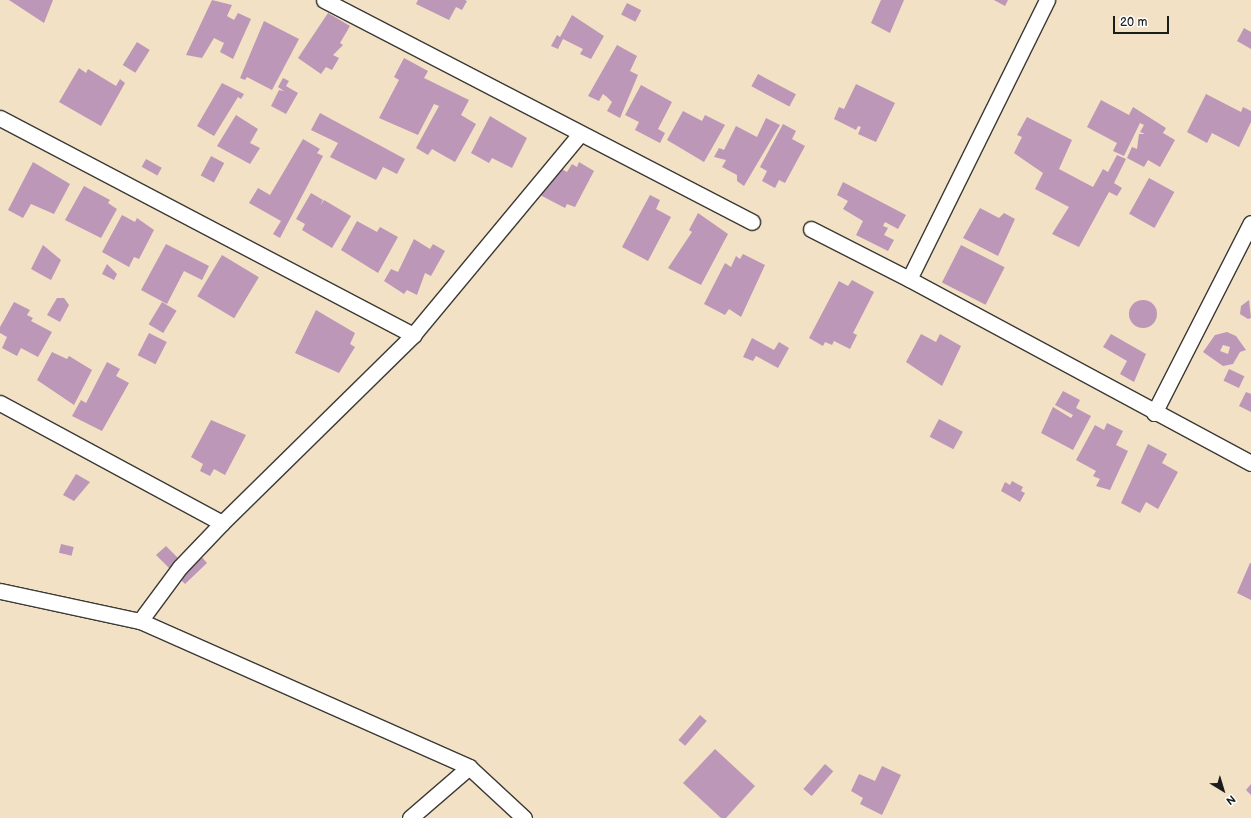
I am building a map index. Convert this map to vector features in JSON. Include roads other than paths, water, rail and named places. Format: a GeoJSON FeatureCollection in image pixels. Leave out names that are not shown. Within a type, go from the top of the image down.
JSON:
{"type":"FeatureCollection","features":[{"type":"Feature","properties":{"kind":"street"},"geometry":{"type":"LineString","coordinates":[[324,0],[752,222]]}},
{"type":"Feature","properties":{"kind":"street"},"geometry":{"type":"LineString","coordinates":[[909,279],[1048,0]]}},
{"type":"Feature","properties":{"kind":"street"},"geometry":{"type":"LineString","coordinates":[[0,118],[413,335]]}},
{"type":"Feature","properties":{"kind":"street"},"geometry":{"type":"LineString","coordinates":[[140,621],[180,568],[222,523],[413,335],[580,134]]}},
{"type":"Feature","properties":{"kind":"street"},"geometry":{"type":"LineString","coordinates":[[1154,413],[1251,223]]}},
{"type":"Feature","properties":{"kind":"street"},"geometry":{"type":"LineString","coordinates":[[811,229],[909,279],[1154,413],[1251,463]]}},
{"type":"Feature","properties":{"kind":"street"},"geometry":{"type":"LineString","coordinates":[[0,403],[222,523]]}},
{"type":"Feature","properties":{"kind":"street"},"geometry":{"type":"LineString","coordinates":[[0,591],[140,621],[469,767],[524,818]]}},
{"type":"Feature","properties":{"kind":"street"},"geometry":{"type":"LineString","coordinates":[[410,818],[469,767]]}}]}
